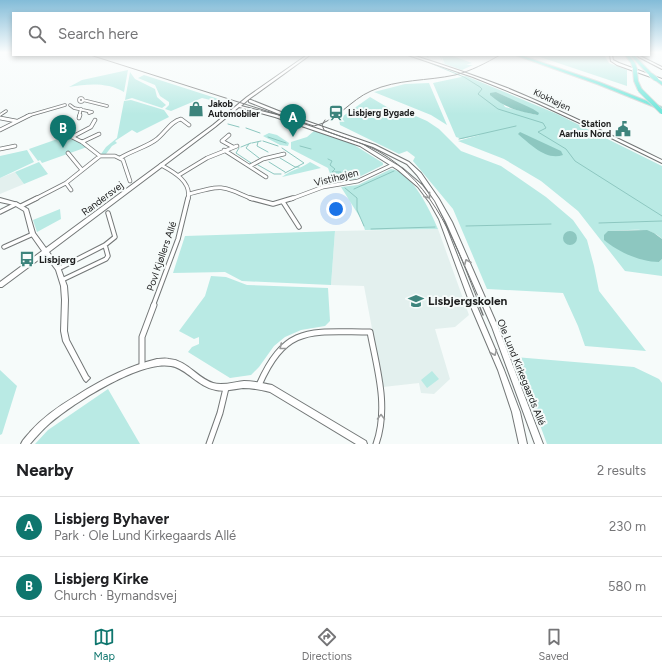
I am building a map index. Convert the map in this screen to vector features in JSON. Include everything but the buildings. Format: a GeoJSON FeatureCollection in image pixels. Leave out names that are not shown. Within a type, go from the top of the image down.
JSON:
{"type":"FeatureCollection","features":[{"type":"Feature","properties":{"kind":"highway"},"geometry":{"type":"LineString","coordinates":[[568,73],[662,109]]}},
{"type":"Feature","properties":{"kind":"highway"},"geometry":{"type":"LineString","coordinates":[[578,73],[662,105]]}},
{"type":"Feature","properties":{"kind":"highway"},"geometry":{"type":"LineString","coordinates":[[635,73],[636,80],[640,90],[662,112]]}},
{"type":"Feature","properties":{"kind":"highway"},"geometry":{"type":"LineString","coordinates":[[649,73],[662,84]]}},
{"type":"Feature","properties":{"kind":"street","name":"Randersvej"},"geometry":{"type":"LineString","coordinates":[[0,285],[285,73]]}},
{"type":"Feature","properties":{"kind":"street","name":"Klokhøjen"},"geometry":{"type":"LineString","coordinates":[[463,73],[525,97],[662,161]]}},
{"type":"Feature","properties":{"kind":"street","name":"Klokhøjen"},"geometry":{"type":"LineString","coordinates":[[467,73],[513,90],[662,161]]}},
{"type":"Feature","properties":{"kind":"street"},"geometry":{"type":"LineString","coordinates":[[642,73],[662,80]]}},
{"type":"Feature","properties":{"kind":"street","name":"Randersvej"},"geometry":{"type":"LineString","coordinates":[[247,102],[270,84]]}},
{"type":"Feature","properties":{"kind":"street"},"geometry":{"type":"LineString","coordinates":[[0,130],[16,121],[38,112],[77,101],[83,100],[107,106]]}},
{"type":"Feature","properties":{"kind":"street","name":"Ole Lund Kirkegaards Allé"},"geometry":{"type":"LineString","coordinates":[[247,102],[374,146],[408,163],[419,174],[450,222],[494,327],[539,444]]}},
{"type":"Feature","properties":{"kind":"street"},"geometry":{"type":"LineString","coordinates":[[70,104],[92,112],[89,113]]}},
{"type":"Feature","properties":{"kind":"street","name":"Ole Lund Kirkegaards Allé"},"geometry":{"type":"LineString","coordinates":[[240,106],[352,141],[400,169],[420,186],[439,215],[475,309],[502,370],[516,412],[523,444]]}},
{"type":"Feature","properties":{"kind":"street"},"geometry":{"type":"LineString","coordinates":[[79,118],[81,109]]}},
{"type":"Feature","properties":{"kind":"street"},"geometry":{"type":"LineString","coordinates":[[0,116],[6,111]]}},
{"type":"Feature","properties":{"kind":"street"},"geometry":{"type":"LineString","coordinates":[[0,116],[16,121]]}},
{"type":"Feature","properties":{"kind":"street"},"geometry":{"type":"LineString","coordinates":[[95,120],[91,127],[72,137],[82,142],[100,156],[120,158],[156,140],[176,120],[181,119],[189,125]]}},
{"type":"Feature","properties":{"kind":"street"},"geometry":{"type":"LineString","coordinates":[[82,142],[99,134]]}},
{"type":"Feature","properties":{"kind":"street"},"geometry":{"type":"LineString","coordinates":[[229,135],[222,141],[233,147]]}},
{"type":"Feature","properties":{"kind":"street"},"geometry":{"type":"LineString","coordinates":[[0,148],[15,146]]}},
{"type":"Feature","properties":{"kind":"street"},"geometry":{"type":"LineString","coordinates":[[180,175],[202,160],[237,146]]}},
{"type":"Feature","properties":{"kind":"street"},"geometry":{"type":"LineString","coordinates":[[224,150],[266,176]]}},
{"type":"Feature","properties":{"kind":"street"},"geometry":{"type":"LineString","coordinates":[[68,154],[82,170]]}},
{"type":"Feature","properties":{"kind":"street"},"geometry":{"type":"LineString","coordinates":[[250,166],[262,159],[284,154]]}},
{"type":"Feature","properties":{"kind":"street"},"geometry":{"type":"LineString","coordinates":[[0,212],[66,184],[100,156]]}},
{"type":"Feature","properties":{"kind":"street"},"geometry":{"type":"LineString","coordinates":[[120,158],[124,160],[130,181]]}},
{"type":"Feature","properties":{"kind":"street"},"geometry":{"type":"LineString","coordinates":[[161,165],[180,175],[188,186],[189,194]]}},
{"type":"Feature","properties":{"kind":"street","name":"Vistihøjen"},"geometry":{"type":"LineString","coordinates":[[189,194],[215,187],[225,187],[264,204],[283,202],[323,186],[358,181],[392,165]]}},
{"type":"Feature","properties":{"kind":"street"},"geometry":{"type":"LineString","coordinates":[[66,184],[71,190]]}},
{"type":"Feature","properties":{"kind":"street","name":"Povl Kjøllers Allé"},"geometry":{"type":"LineString","coordinates":[[142,366],[142,337],[178,239],[189,194]]}},
{"type":"Feature","properties":{"kind":"street"},"geometry":{"type":"LineString","coordinates":[[0,200],[18,205],[26,210],[33,234],[58,268],[66,300],[64,331],[66,341],[86,378]]}},
{"type":"Feature","properties":{"kind":"street"},"geometry":{"type":"LineString","coordinates":[[283,202],[296,220],[299,227]]}},
{"type":"Feature","properties":{"kind":"street"},"geometry":{"type":"LineString","coordinates":[[58,268],[105,246],[115,238],[108,214]]}},
{"type":"Feature","properties":{"kind":"street"},"geometry":{"type":"LineString","coordinates":[[4,248],[33,234]]}},
{"type":"Feature","properties":{"kind":"street"},"geometry":{"type":"LineString","coordinates":[[62,280],[106,260],[108,256],[105,246]]}},
{"type":"Feature","properties":{"kind":"street"},"geometry":{"type":"LineString","coordinates":[[259,386],[266,366],[278,349],[290,340],[317,332],[370,332],[382,418],[376,444]]}},
{"type":"Feature","properties":{"kind":"street"},"geometry":{"type":"LineString","coordinates":[[25,444],[45,422],[88,392],[142,366],[155,362],[170,362],[182,366],[212,386],[226,388],[259,386],[272,389],[363,444]]}},
{"type":"Feature","properties":{"kind":"street"},"geometry":{"type":"LineString","coordinates":[[210,444],[226,388]]}},
{"type":"Feature","properties":{"kind":"shaded area"},"geometry":{"type":"Polygon","coordinates":[[[115,73],[128,73],[124,92],[104,85],[69,87],[82,80],[115,73]]]}},
{"type":"Feature","properties":{"kind":"shaded area"},"geometry":{"type":"Polygon","coordinates":[[[131,73],[135,79],[155,89],[157,97],[166,105],[162,108],[132,98],[125,100],[131,73]]]}},
{"type":"Feature","properties":{"kind":"shaded area"},"geometry":{"type":"Polygon","coordinates":[[[587,73],[627,73],[627,86],[587,73]]]}},
{"type":"Feature","properties":{"kind":"shaded area"},"geometry":{"type":"Polygon","coordinates":[[[144,75],[228,102],[227,104],[202,98],[171,111],[165,109],[169,105],[169,102],[160,96],[155,85],[138,78],[144,75]]]}},
{"type":"Feature","properties":{"kind":"shaded area"},"geometry":{"type":"Polygon","coordinates":[[[466,76],[557,114],[662,166],[662,239],[651,232],[644,230],[608,231],[659,262],[662,259],[662,276],[625,271],[578,211],[541,181],[504,159],[458,141],[483,134],[462,139],[456,137],[433,83],[466,76]],[[496,92],[505,107],[537,115],[496,92]]]}},
{"type":"Feature","properties":{"kind":"shaded area"},"geometry":{"type":"Polygon","coordinates":[[[429,83],[447,125],[431,115],[374,92],[405,84],[429,83]]]}},
{"type":"Feature","properties":{"kind":"shaded area"},"geometry":{"type":"Polygon","coordinates":[[[496,92],[533,109],[539,113],[538,115],[518,110],[501,103],[490,95],[490,93],[496,92]]]}},
{"type":"Feature","properties":{"kind":"shaded area"},"geometry":{"type":"Polygon","coordinates":[[[370,97],[392,110],[411,114],[427,121],[439,129],[461,151],[501,166],[546,197],[573,220],[587,240],[599,291],[646,351],[585,346],[578,326],[563,293],[487,289],[453,209],[413,161],[415,157],[407,151],[399,154],[340,125],[339,119],[370,97]]]}},
{"type":"Feature","properties":{"kind":"shaded area"},"geometry":{"type":"Polygon","coordinates":[[[131,100],[164,110],[169,117],[137,133],[132,130],[115,141],[117,143],[112,146],[106,154],[101,154],[106,147],[117,138],[124,101],[131,100]]]}},
{"type":"Feature","properties":{"kind":"shaded area"},"geometry":{"type":"Polygon","coordinates":[[[314,131],[351,143],[383,163],[383,165],[353,180],[333,182],[328,168],[291,149],[291,142],[307,137],[314,131]]]}},
{"type":"Feature","properties":{"kind":"shaded area"},"geometry":{"type":"Polygon","coordinates":[[[520,132],[561,151],[563,155],[550,156],[544,154],[518,134],[520,132]]]}},
{"type":"Feature","properties":{"kind":"shaded area"},"geometry":{"type":"Polygon","coordinates":[[[269,133],[277,135],[289,143],[288,146],[280,145],[263,136],[269,133]]]}},
{"type":"Feature","properties":{"kind":"shaded area"},"geometry":{"type":"Polygon","coordinates":[[[66,136],[79,141],[87,147],[42,163],[40,160],[38,161],[29,149],[66,136]]]}},
{"type":"Feature","properties":{"kind":"shaded area"},"geometry":{"type":"Polygon","coordinates":[[[27,150],[34,162],[0,178],[0,156],[27,150]]]}},
{"type":"Feature","properties":{"kind":"shaded area"},"geometry":{"type":"Polygon","coordinates":[[[39,162],[48,174],[24,184],[15,172],[39,162]]]}},
{"type":"Feature","properties":{"kind":"shaded area"},"geometry":{"type":"Polygon","coordinates":[[[310,162],[321,168],[282,177],[288,173],[310,162]]]}},
{"type":"Feature","properties":{"kind":"shaded area"},"geometry":{"type":"Polygon","coordinates":[[[391,169],[406,176],[413,184],[431,213],[438,229],[365,230],[361,219],[341,187],[358,185],[391,169]]]}},
{"type":"Feature","properties":{"kind":"shaded area"},"geometry":{"type":"Polygon","coordinates":[[[15,172],[24,184],[0,194],[0,178],[15,172]]]}},
{"type":"Feature","properties":{"kind":"shaded area"},"geometry":{"type":"Polygon","coordinates":[[[60,209],[61,219],[37,232],[33,220],[60,209]]]}},
{"type":"Feature","properties":{"kind":"shaded area","name":"Lisbjergskolen"},"geometry":{"type":"Polygon","coordinates":[[[438,229],[469,315],[455,327],[435,329],[450,379],[434,394],[421,393],[419,383],[383,387],[364,286],[331,285],[335,231],[438,229]]]}},
{"type":"Feature","properties":{"kind":"shaded area"},"geometry":{"type":"Polygon","coordinates":[[[647,230],[662,239],[662,259],[659,262],[652,262],[630,256],[604,240],[604,235],[608,231],[647,230]]]}},
{"type":"Feature","properties":{"kind":"shaded area"},"geometry":{"type":"Polygon","coordinates":[[[335,231],[331,285],[242,281],[225,272],[173,273],[185,236],[335,231]]]}},
{"type":"Feature","properties":{"kind":"shaded area"},"geometry":{"type":"Polygon","coordinates":[[[570,231],[575,233],[577,238],[575,243],[570,245],[565,243],[563,238],[565,233],[570,231]]]}},
{"type":"Feature","properties":{"kind":"shaded area"},"geometry":{"type":"Polygon","coordinates":[[[211,276],[226,277],[247,285],[328,288],[330,321],[325,326],[301,330],[285,337],[274,346],[259,367],[251,375],[230,378],[188,352],[192,347],[199,344],[199,337],[194,339],[179,331],[205,296],[211,276]]]}},
{"type":"Feature","properties":{"kind":"shaded area"},"geometry":{"type":"Polygon","coordinates":[[[515,357],[634,367],[659,379],[662,383],[662,444],[547,444],[515,357]]]}},
{"type":"Feature","properties":{"kind":"shaded area"},"geometry":{"type":"Polygon","coordinates":[[[0,370],[17,386],[2,434],[0,435],[0,370]]]}},
{"type":"Feature","properties":{"kind":"shaded area"},"geometry":{"type":"Polygon","coordinates":[[[432,371],[439,379],[427,388],[421,380],[432,371]]]}},
{"type":"Feature","properties":{"kind":"shaded area"},"geometry":{"type":"Polygon","coordinates":[[[108,389],[140,444],[35,444],[48,430],[108,389]]]}},
{"type":"Feature","properties":{"kind":"waterway"},"geometry":{"type":"LineString","coordinates":[[454,73],[480,87],[482,89],[478,94],[498,109],[543,123],[546,128],[538,132],[566,149],[575,161],[662,216]]}},
{"type":"Feature","properties":{"kind":"waterway"},"geometry":{"type":"LineString","coordinates":[[228,124],[239,127]]}},
{"type":"Feature","properties":{"kind":"waterway"},"geometry":{"type":"LineString","coordinates":[[459,139],[516,126]]}},
{"type":"Feature","properties":{"kind":"waterway"},"geometry":{"type":"LineString","coordinates":[[246,128],[260,133]]}},
{"type":"Feature","properties":{"kind":"waterway"},"geometry":{"type":"LineString","coordinates":[[268,137],[286,143]]}},
{"type":"Feature","properties":{"kind":"waterway"},"geometry":{"type":"LineString","coordinates":[[252,143],[261,141]]}},
{"type":"Feature","properties":{"kind":"waterway"},"geometry":{"type":"LineString","coordinates":[[263,141],[278,146]]}},
{"type":"Feature","properties":{"kind":"waterway"},"geometry":{"type":"LineString","coordinates":[[258,142],[257,146],[268,152]]}},
{"type":"Feature","properties":{"kind":"waterway"},"geometry":{"type":"LineString","coordinates":[[241,147],[251,143]]}},
{"type":"Feature","properties":{"kind":"waterway"},"geometry":{"type":"LineString","coordinates":[[249,144],[246,148],[259,158]]}},
{"type":"Feature","properties":{"kind":"waterway"},"geometry":{"type":"LineString","coordinates":[[300,146],[311,149]]}},
{"type":"Feature","properties":{"kind":"waterway"},"geometry":{"type":"LineString","coordinates":[[239,148],[236,153],[251,163]]}},
{"type":"Feature","properties":{"kind":"waterway"},"geometry":{"type":"LineString","coordinates":[[282,148],[304,163],[296,167]]}},
{"type":"Feature","properties":{"kind":"waterway"},"geometry":{"type":"LineString","coordinates":[[280,158],[296,167]]}},
{"type":"Feature","properties":{"kind":"waterway"},"geometry":{"type":"LineString","coordinates":[[328,159],[332,161],[330,165],[335,169],[332,172],[341,172],[341,174],[333,175],[333,177],[341,180]]}},
{"type":"Feature","properties":{"kind":"waterway"},"geometry":{"type":"LineString","coordinates":[[269,162],[285,172]]}},
{"type":"Feature","properties":{"kind":"waterway"},"geometry":{"type":"LineString","coordinates":[[258,165],[274,174],[281,174]]}},
{"type":"Feature","properties":{"kind":"waterway"},"geometry":{"type":"LineString","coordinates":[[285,173],[296,167]]}},
{"type":"Feature","properties":{"kind":"waterway"},"geometry":{"type":"LineString","coordinates":[[354,189],[394,171]]}},
{"type":"Feature","properties":{"kind":"waterway"},"geometry":{"type":"LineString","coordinates":[[345,188],[357,198],[357,210],[364,226]]}},
{"type":"Feature","properties":{"kind":"waterway"},"geometry":{"type":"LineString","coordinates":[[599,223],[662,221]]}},
{"type":"Feature","properties":{"kind":"waterway"},"geometry":{"type":"LineString","coordinates":[[466,226],[551,224]]}},
{"type":"Feature","properties":{"kind":"waterway"},"geometry":{"type":"LineString","coordinates":[[371,229],[435,227]]}},
{"type":"Feature","properties":{"kind":"tram line"},"geometry":{"type":"LineString","coordinates":[[146,73],[314,126],[324,122]]}},
{"type":"Feature","properties":{"kind":"tram line"},"geometry":{"type":"LineString","coordinates":[[324,122],[330,120],[363,95],[381,87],[402,82],[445,77],[462,73]]}},
{"type":"Feature","properties":{"kind":"tram line"},"geometry":{"type":"LineString","coordinates":[[324,122],[322,125],[324,130],[378,151],[398,165],[415,181],[430,199],[453,240],[480,306]]}},
{"type":"Feature","properties":{"kind":"tram line"},"geometry":{"type":"LineString","coordinates":[[479,305],[483,315]]}},
{"type":"Feature","properties":{"kind":"place","name":"Jakob Automobiler"},"geometry":{"type":"Point","coordinates":[196,109]}},
{"type":"Feature","properties":{"kind":"place","name":"Lisbjerg Bygade"},"geometry":{"type":"Point","coordinates":[336,113]}},
{"type":"Feature","properties":{"kind":"place","name":"Station Aarhus Nord"},"geometry":{"type":"Point","coordinates":[623,129]}},
{"type":"Feature","properties":{"kind":"place","name":"Lisbjerg Byhaver"},"geometry":{"type":"Point","coordinates":[293,137]}},
{"type":"Feature","properties":{"kind":"place","name":"Lisbjerg Kirke"},"geometry":{"type":"Point","coordinates":[63,148]}},
{"type":"Feature","properties":{"kind":"place","name":"Lisbjerg"},"geometry":{"type":"Point","coordinates":[27,259]}},
{"type":"Feature","properties":{"kind":"place","name":"Lisbjergskolen"},"geometry":{"type":"Point","coordinates":[416,301]}}]}
